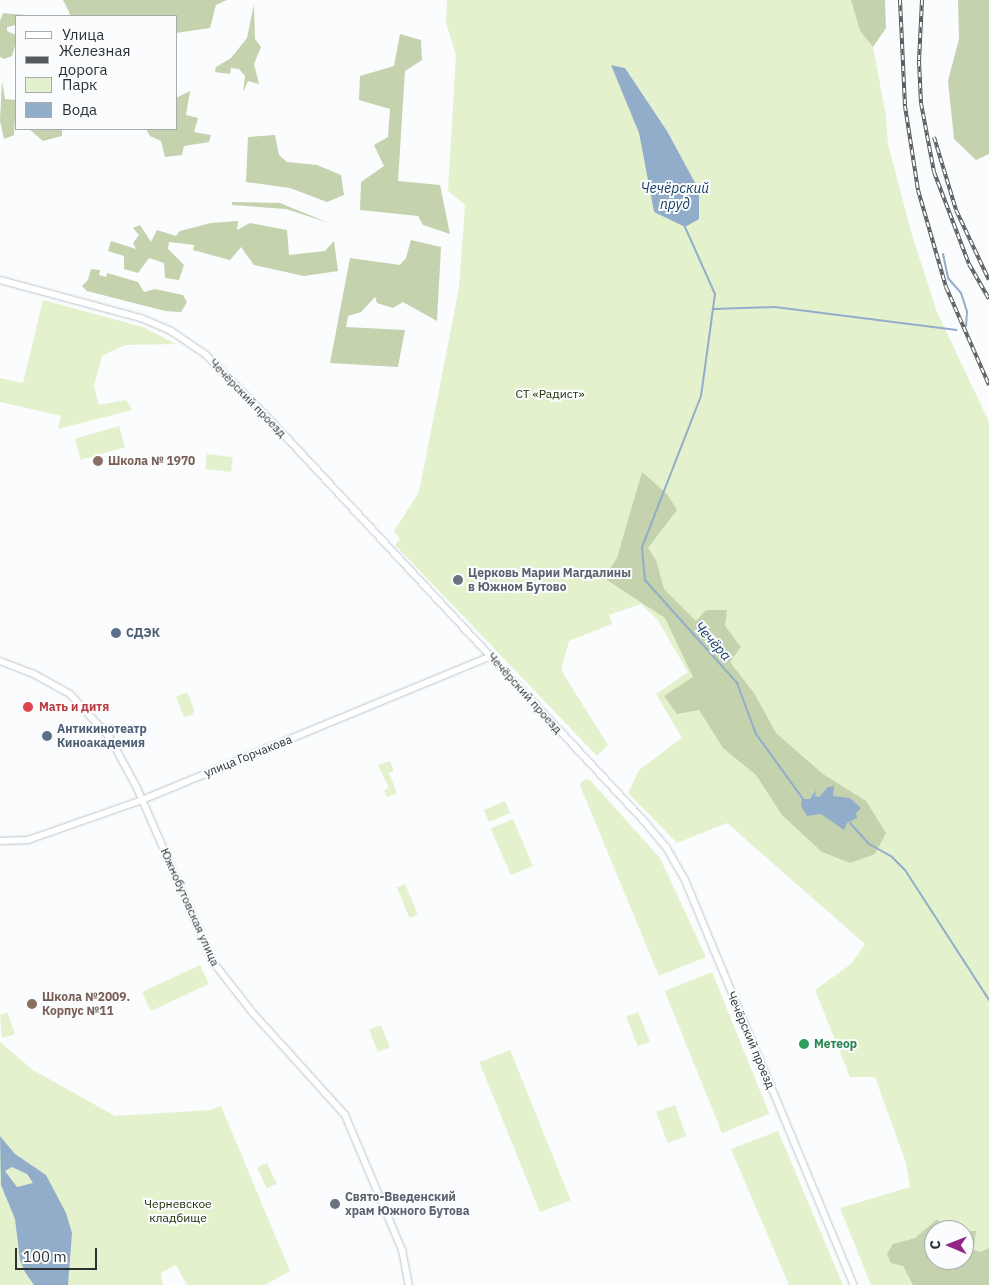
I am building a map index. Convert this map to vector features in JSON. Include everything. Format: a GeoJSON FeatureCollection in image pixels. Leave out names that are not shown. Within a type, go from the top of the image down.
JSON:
{"type":"FeatureCollection","features":[{"type":"Feature","properties":{"kind":"main road","name":"Чечёрский проезд"},"geometry":{"type":"LineString","coordinates":[[0,280],[141,318],[171,331],[196,348],[238,386],[644,821],[671,856],[685,880],[854,1285]]}},
{"type":"Feature","properties":{"kind":"main road","name":"улица Горчакова"},"geometry":{"type":"LineString","coordinates":[[0,841],[36,837],[142,800],[491,656]]}},
{"type":"Feature","properties":{"kind":"main road","name":"Южнобутовская улица"},"geometry":{"type":"LineString","coordinates":[[0,661],[59,687],[92,715],[110,738],[142,800],[213,962],[252,1012],[335,1100],[345,1115],[402,1250],[408,1285]]}},
{"type":"Feature","properties":{"kind":"green space"},"geometry":{"type":"Polygon","coordinates":[[[63,0],[227,0],[216,5],[210,28],[178,33],[178,15],[70,15],[63,0]]]}},
{"type":"Feature","properties":{"kind":"green space","name":"СТ «Радист»"},"geometry":{"type":"Polygon","coordinates":[[[447,0],[851,0],[860,31],[873,47],[886,116],[888,144],[912,235],[937,312],[989,422],[989,1248],[980,1252],[974,1250],[976,1231],[974,1231],[974,1220],[924,1220],[924,1230],[915,1238],[893,1244],[913,1285],[871,1285],[840,1208],[910,1187],[906,1163],[875,1077],[850,1077],[815,990],[851,964],[865,944],[727,823],[677,843],[628,793],[639,770],[682,738],[656,694],[688,672],[657,619],[641,604],[609,615],[612,624],[569,641],[561,670],[608,745],[597,756],[395,545],[400,539],[394,531],[419,492],[459,288],[465,205],[448,191],[456,55],[446,23],[447,0]],[[612,65],[639,133],[654,212],[686,227],[699,190],[667,131],[625,68],[612,65]]]}},
{"type":"Feature","properties":{"kind":"green space"},"geometry":{"type":"Polygon","coordinates":[[[851,0],[885,0],[886,28],[873,47],[860,31],[851,0]]]}},
{"type":"Feature","properties":{"kind":"green space"},"geometry":{"type":"Polygon","coordinates":[[[958,0],[989,0],[989,154],[976,160],[954,139],[948,81],[959,39],[958,0]]]}},
{"type":"Feature","properties":{"kind":"green space"},"geometry":{"type":"Polygon","coordinates":[[[254,4],[255,39],[261,47],[254,64],[259,84],[248,81],[243,92],[245,76],[239,69],[231,68],[230,74],[215,72],[216,67],[231,58],[247,38],[254,4]]]}},
{"type":"Feature","properties":{"kind":"green space"},"geometry":{"type":"Polygon","coordinates":[[[3,13],[24,15],[15,15],[15,25],[7,27],[7,31],[15,35],[15,46],[12,56],[4,59],[0,57],[0,21],[3,13]]]}},
{"type":"Feature","properties":{"kind":"green space"},"geometry":{"type":"Polygon","coordinates":[[[400,34],[421,40],[422,60],[405,71],[398,181],[440,185],[450,234],[423,225],[418,216],[360,210],[361,182],[384,166],[374,145],[388,137],[390,109],[359,100],[360,76],[394,66],[400,34]]]}},
{"type":"Feature","properties":{"kind":"green space"},"geometry":{"type":"Polygon","coordinates":[[[2,81],[5,99],[15,100],[14,135],[4,139],[0,121],[2,81]]]}},
{"type":"Feature","properties":{"kind":"green space"},"geometry":{"type":"Polygon","coordinates":[[[190,91],[186,115],[198,118],[194,132],[211,135],[209,142],[184,146],[182,155],[165,157],[161,141],[150,136],[147,130],[178,130],[178,97],[190,91]]]}},
{"type":"Feature","properties":{"kind":"green space"},"geometry":{"type":"Polygon","coordinates":[[[30,130],[62,130],[62,136],[43,141],[30,130]]]}},
{"type":"Feature","properties":{"kind":"green space"},"geometry":{"type":"Polygon","coordinates":[[[275,135],[279,155],[287,162],[317,165],[341,175],[344,195],[327,202],[290,188],[246,182],[248,137],[275,135]]]}},
{"type":"Feature","properties":{"kind":"green space"},"geometry":{"type":"Polygon","coordinates":[[[232,202],[280,203],[329,223],[286,209],[232,205],[232,202]]]}},
{"type":"Feature","properties":{"kind":"green space"},"geometry":{"type":"Polygon","coordinates":[[[238,221],[237,230],[250,223],[287,230],[289,255],[325,251],[334,241],[338,271],[304,276],[254,265],[241,247],[230,260],[193,250],[194,245],[169,242],[168,249],[184,265],[179,280],[165,278],[164,263],[149,258],[138,273],[124,269],[124,256],[108,251],[111,241],[136,249],[133,243],[139,235],[133,228],[140,225],[151,242],[157,230],[176,236],[180,231],[211,223],[238,221]]]}},
{"type":"Feature","properties":{"kind":"green space"},"geometry":{"type":"Polygon","coordinates":[[[411,240],[441,247],[437,321],[403,302],[393,308],[377,303],[375,297],[361,312],[348,316],[346,327],[405,330],[398,367],[330,363],[350,258],[400,265],[406,258],[411,240]]]}},
{"type":"Feature","properties":{"kind":"green space"},"geometry":{"type":"Polygon","coordinates":[[[91,269],[100,270],[99,275],[106,277],[107,273],[138,282],[144,292],[155,289],[183,295],[187,302],[181,312],[165,311],[87,291],[82,286],[88,280],[91,269]]]}},
{"type":"Feature","properties":{"kind":"green space"},"geometry":{"type":"Polygon","coordinates":[[[43,300],[143,327],[176,344],[125,345],[102,356],[94,386],[99,405],[126,400],[132,410],[58,429],[61,416],[0,402],[0,378],[23,383],[43,300]]]}},
{"type":"Feature","properties":{"kind":"green space"},"geometry":{"type":"Polygon","coordinates":[[[119,426],[125,447],[81,460],[75,439],[119,426]]]}},
{"type":"Feature","properties":{"kind":"green space"},"geometry":{"type":"Polygon","coordinates":[[[207,454],[233,457],[231,472],[205,469],[207,454]]]}},
{"type":"Feature","properties":{"kind":"green space"},"geometry":{"type":"Polygon","coordinates":[[[642,472],[667,494],[677,510],[648,548],[656,560],[664,589],[696,621],[706,610],[727,610],[725,626],[741,647],[730,662],[754,693],[776,733],[823,774],[866,801],[886,833],[875,854],[850,863],[822,852],[782,815],[756,775],[723,748],[699,710],[677,714],[664,696],[693,677],[665,618],[604,578],[617,558],[642,472]]]}},
{"type":"Feature","properties":{"kind":"green space"},"geometry":{"type":"Polygon","coordinates":[[[187,692],[194,709],[193,714],[184,717],[176,697],[187,692]]]}},
{"type":"Feature","properties":{"kind":"green space"},"geometry":{"type":"Polygon","coordinates":[[[390,761],[394,771],[389,773],[397,793],[387,797],[384,790],[389,788],[378,765],[390,761]]]}},
{"type":"Feature","properties":{"kind":"green space"},"geometry":{"type":"Polygon","coordinates":[[[585,779],[590,780],[660,858],[706,957],[659,976],[581,788],[580,784],[585,779]]]}},
{"type":"Feature","properties":{"kind":"green space"},"geometry":{"type":"Polygon","coordinates":[[[505,801],[510,813],[489,822],[484,810],[505,801]]]}},
{"type":"Feature","properties":{"kind":"green space"},"geometry":{"type":"Polygon","coordinates":[[[513,819],[533,866],[511,875],[491,828],[513,819]]]}},
{"type":"Feature","properties":{"kind":"green space"},"geometry":{"type":"Polygon","coordinates":[[[405,884],[418,914],[410,918],[397,888],[405,884]]]}},
{"type":"Feature","properties":{"kind":"green space"},"geometry":{"type":"Polygon","coordinates":[[[200,965],[209,984],[151,1011],[142,992],[200,965]]]}},
{"type":"Feature","properties":{"kind":"green space"},"geometry":{"type":"Polygon","coordinates":[[[712,972],[769,1114],[722,1133],[665,991],[712,972]]]}},
{"type":"Feature","properties":{"kind":"green space"},"geometry":{"type":"Polygon","coordinates":[[[7,1012],[15,1034],[2,1038],[0,1015],[7,1012]]]}},
{"type":"Feature","properties":{"kind":"green space"},"geometry":{"type":"Polygon","coordinates":[[[638,1012],[650,1042],[638,1047],[626,1017],[638,1012]]]}},
{"type":"Feature","properties":{"kind":"green space"},"geometry":{"type":"Polygon","coordinates":[[[381,1025],[390,1047],[378,1052],[369,1030],[381,1025]]]}},
{"type":"Feature","properties":{"kind":"green space","name":"Черневское кладбище"},"geometry":{"type":"Polygon","coordinates":[[[0,1042],[33,1070],[115,1116],[211,1110],[221,1106],[290,1271],[265,1285],[187,1285],[176,1265],[161,1273],[163,1285],[0,1285],[0,1042]]]}},
{"type":"Feature","properties":{"kind":"green space"},"geometry":{"type":"Polygon","coordinates":[[[510,1050],[571,1200],[540,1213],[479,1062],[510,1050]]]}},
{"type":"Feature","properties":{"kind":"green space"},"geometry":{"type":"Polygon","coordinates":[[[675,1105],[686,1136],[667,1143],[656,1112],[675,1105]]]}},
{"type":"Feature","properties":{"kind":"green space"},"geometry":{"type":"Polygon","coordinates":[[[778,1131],[843,1285],[789,1285],[731,1149],[778,1131]]]}},
{"type":"Feature","properties":{"kind":"green space"},"geometry":{"type":"Polygon","coordinates":[[[267,1163],[277,1184],[267,1188],[257,1168],[267,1163]]]}},
{"type":"Feature","properties":{"kind":"green space"},"geometry":{"type":"Polygon","coordinates":[[[924,1230],[924,1270],[974,1270],[974,1250],[980,1252],[989,1248],[989,1285],[913,1285],[903,1266],[891,1263],[887,1254],[893,1244],[915,1238],[924,1230]]]}},
{"type":"Feature","properties":{"kind":"green space"},"geometry":{"type":"Polygon","coordinates":[[[974,1231],[976,1231],[974,1250],[974,1231]]]}},
{"type":"Feature","properties":{"kind":"water","name":"Чечёрский пруд"},"geometry":{"type":"Polygon","coordinates":[[[611,65],[625,68],[667,131],[699,190],[699,219],[685,227],[654,212],[639,133],[611,65]]]}},
{"type":"Feature","properties":{"kind":"water"},"geometry":{"type":"Polygon","coordinates":[[[834,786],[833,796],[850,798],[861,808],[856,813],[857,818],[847,823],[844,830],[821,814],[807,816],[801,806],[802,799],[810,799],[816,790],[815,796],[819,797],[828,787],[834,786]]]}},
{"type":"Feature","properties":{"kind":"water"},"geometry":{"type":"Polygon","coordinates":[[[0,1136],[15,1154],[46,1175],[66,1213],[72,1233],[68,1285],[34,1285],[25,1272],[20,1260],[15,1219],[1,1185],[0,1136]],[[12,1167],[5,1171],[17,1187],[33,1183],[27,1174],[12,1167]]]}},
{"type":"Feature","properties":{"kind":"waterway","name":"Чечёра"},"geometry":{"type":"LineString","coordinates":[[685,227],[715,294],[701,396],[642,547],[645,580],[737,683],[756,734],[803,799]]}},
{"type":"Feature","properties":{"kind":"waterway"},"geometry":{"type":"LineString","coordinates":[[943,254],[948,278],[961,293],[967,312],[966,326]]}},
{"type":"Feature","properties":{"kind":"waterway"},"geometry":{"type":"LineString","coordinates":[[714,309],[775,307],[957,330]]}},
{"type":"Feature","properties":{"kind":"waterway","name":"Чечёра"},"geometry":{"type":"LineString","coordinates":[[850,823],[869,844],[892,857],[905,870],[989,1000]]}},
{"type":"Feature","properties":{"kind":"railway"},"geometry":{"type":"LineString","coordinates":[[900,0],[905,106],[918,190],[946,287],[989,385]]}},
{"type":"Feature","properties":{"kind":"railway"},"geometry":{"type":"LineString","coordinates":[[922,0],[919,61],[921,103],[934,172],[969,264],[989,299]]}},
{"type":"Feature","properties":{"kind":"railway"},"geometry":{"type":"LineString","coordinates":[[934,137],[956,210],[989,280]]}},
{"type":"Feature","properties":{"kind":"place","name":"Школа № 1970"},"geometry":{"type":"Point","coordinates":[98,461]}},
{"type":"Feature","properties":{"kind":"place","name":"Церковь Марии Магдалины в Южном Бутово"},"geometry":{"type":"Point","coordinates":[458,580]}},
{"type":"Feature","properties":{"kind":"place","name":"СДЭК"},"geometry":{"type":"Point","coordinates":[116,633]}},
{"type":"Feature","properties":{"kind":"place","name":"Мать и дитя"},"geometry":{"type":"Point","coordinates":[28,707]}},
{"type":"Feature","properties":{"kind":"place","name":"Антикинотеатр Киноакадемия"},"geometry":{"type":"Point","coordinates":[47,736]}},
{"type":"Feature","properties":{"kind":"place","name":"Школа №2009. Корпус №11"},"geometry":{"type":"Point","coordinates":[32,1004]}},
{"type":"Feature","properties":{"kind":"place","name":"Метеор"},"geometry":{"type":"Point","coordinates":[804,1044]}},
{"type":"Feature","properties":{"kind":"place","name":"Свято-Введенский храм Южного Бутова"},"geometry":{"type":"Point","coordinates":[335,1204]}}]}
